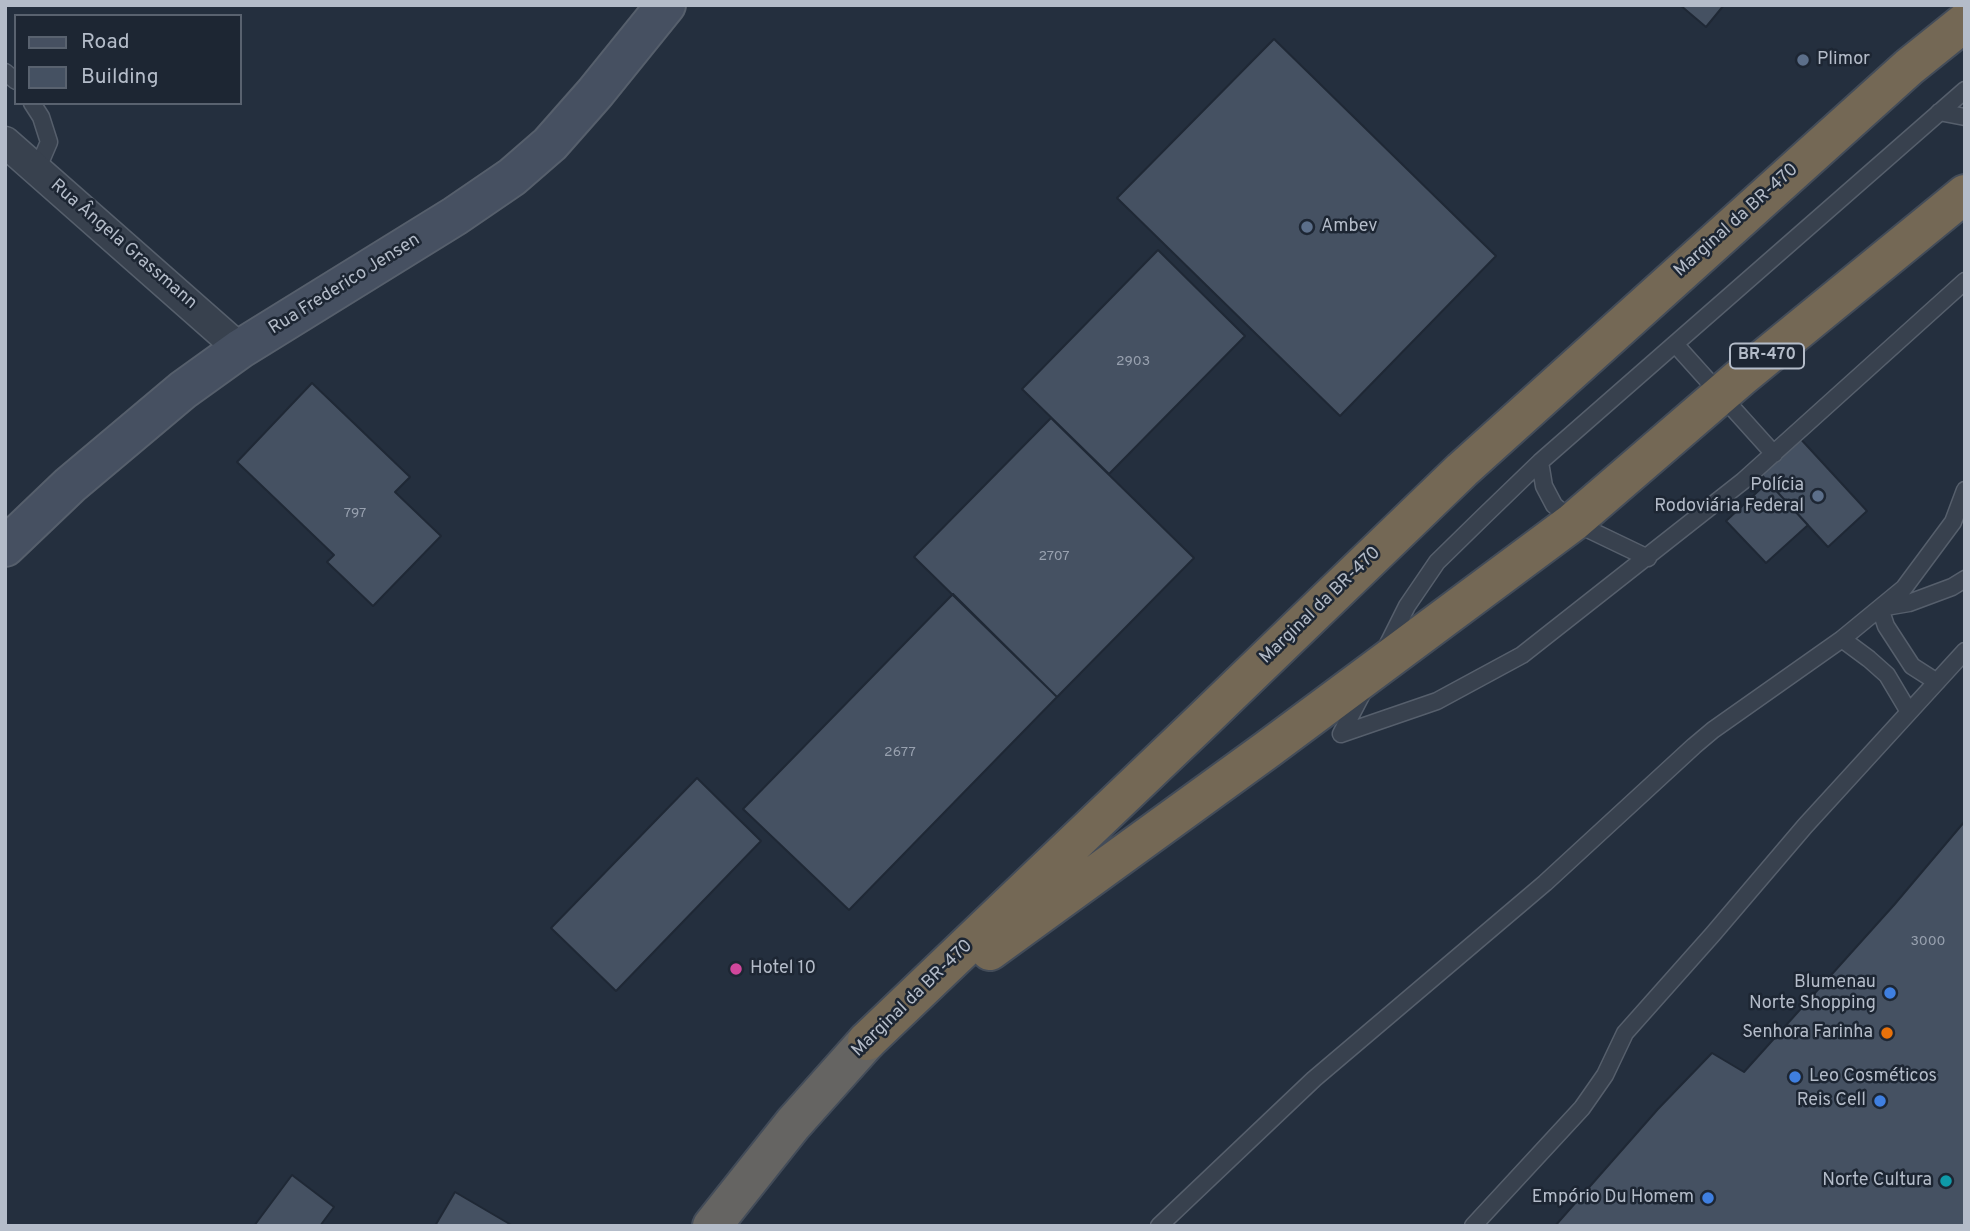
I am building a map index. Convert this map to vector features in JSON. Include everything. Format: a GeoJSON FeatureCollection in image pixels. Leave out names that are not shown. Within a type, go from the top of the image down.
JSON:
{"type":"FeatureCollection","features":[{"type":"Feature","properties":{"kind":"highway","name":"Marginal da BR-470"},"geometry":{"type":"LineString","coordinates":[[712,1226],[793,1124],[867,1041],[1452,479],[1909,66],[1965,22]]}},
{"type":"Feature","properties":{"kind":"highway","name":"BR-470"},"geometry":{"type":"LineString","coordinates":[[1573,522],[1720,394],[1965,194]]}},
{"type":"Feature","properties":{"kind":"highway"},"geometry":{"type":"LineString","coordinates":[[867,1041],[1573,522]]}},
{"type":"Feature","properties":{"kind":"main road","name":"Rua Frederico Jensen"},"geometry":{"type":"LineString","coordinates":[[5,547],[69,485],[183,390],[240,349],[513,177],[550,144],[666,5]]}},
{"type":"Feature","properties":{"kind":"street","name":"Rua Ângela Grassmann"},"geometry":{"type":"LineString","coordinates":[[5,142],[240,349]]}},
{"type":"Feature","properties":{"kind":"lane"},"geometry":{"type":"LineString","coordinates":[[1965,90],[1540,462],[1437,562],[1407,606],[1341,734],[1437,701],[1522,656],[1743,481],[1965,281]]}},
{"type":"Feature","properties":{"kind":"lane"},"geometry":{"type":"LineString","coordinates":[[33,105],[41,117],[49,142],[37,170]]}},
{"type":"Feature","properties":{"kind":"lane"},"geometry":{"type":"LineString","coordinates":[[1939,112],[1965,117]]}},
{"type":"Feature","properties":{"kind":"lane"},"geometry":{"type":"LineString","coordinates":[[1675,344],[1774,454]]}},
{"type":"Feature","properties":{"kind":"lane"},"geometry":{"type":"LineString","coordinates":[[1540,462],[1544,486],[1554,505],[1573,522],[1648,558]]}},
{"type":"Feature","properties":{"kind":"lane"},"geometry":{"type":"LineString","coordinates":[[1159,1226],[1314,1079],[1545,883],[1694,746],[1842,639],[1904,588],[1953,522],[1965,490]]}},
{"type":"Feature","properties":{"kind":"lane"},"geometry":{"type":"LineString","coordinates":[[1880,608],[1909,603],[1952,587],[1965,579]]}},
{"type":"Feature","properties":{"kind":"lane"},"geometry":{"type":"LineString","coordinates":[[1880,608],[1886,626],[1912,666],[1937,682]]}},
{"type":"Feature","properties":{"kind":"lane"},"geometry":{"type":"LineString","coordinates":[[1842,639],[1886,675],[1909,712]]}},
{"type":"Feature","properties":{"kind":"lane"},"geometry":{"type":"LineString","coordinates":[[1473,1226],[1582,1108],[1605,1075],[1625,1033],[1805,826],[1965,651]]}},
{"type":"Feature","properties":{"kind":"building"},"geometry":{"type":"Polygon","coordinates":[[[1680,5],[1724,5],[1706,27],[1680,5]]]}},
{"type":"Feature","properties":{"kind":"building","name":"Ambev"},"geometry":{"type":"Polygon","coordinates":[[[1274,39],[1496,256],[1340,416],[1117,198],[1274,39]]]}},
{"type":"Feature","properties":{"kind":"building"},"geometry":{"type":"Polygon","coordinates":[[[1158,250],[1245,336],[1109,474],[1022,389],[1158,250]]]}},
{"type":"Feature","properties":{"kind":"building"},"geometry":{"type":"Polygon","coordinates":[[[312,383],[410,477],[395,492],[441,536],[373,606],[327,562],[334,555],[237,462],[312,383]]]}},
{"type":"Feature","properties":{"kind":"building"},"geometry":{"type":"Polygon","coordinates":[[[1051,418],[1194,558],[1057,697],[914,557],[1051,418]]]}},
{"type":"Feature","properties":{"kind":"building","name":"Polícia Rodoviária Federal"},"geometry":{"type":"Polygon","coordinates":[[[1797,435],[1867,511],[1828,547],[1758,471],[1797,435]]]}},
{"type":"Feature","properties":{"kind":"building"},"geometry":{"type":"Polygon","coordinates":[[[1768,482],[1808,525],[1766,563],[1726,521],[1768,482]]]}},
{"type":"Feature","properties":{"kind":"building"},"geometry":{"type":"Polygon","coordinates":[[[953,594],[1057,697],[849,910],[743,809],[953,594]]]}},
{"type":"Feature","properties":{"kind":"building"},"geometry":{"type":"Polygon","coordinates":[[[697,778],[761,841],[616,991],[551,928],[697,778]]]}},
{"type":"Feature","properties":{"kind":"building","name":"Blumenau Norte Shopping"},"geometry":{"type":"Polygon","coordinates":[[[1965,821],[1965,1226],[1555,1226],[1658,1109],[1712,1053],[1744,1072],[1894,905],[1965,821]]]}},
{"type":"Feature","properties":{"kind":"building"},"geometry":{"type":"Polygon","coordinates":[[[292,1175],[334,1207],[320,1226],[254,1226],[292,1175]]]}},
{"type":"Feature","properties":{"kind":"building"},"geometry":{"type":"Polygon","coordinates":[[[455,1192],[513,1226],[435,1226],[455,1192]]]}},
{"type":"Feature","properties":{"kind":"place","name":"Plimor"},"geometry":{"type":"Point","coordinates":[1803,60]}},
{"type":"Feature","properties":{"kind":"place","name":"Ambev"},"geometry":{"type":"Point","coordinates":[1307,227]}},
{"type":"Feature","properties":{"kind":"place","name":"Polícia Rodoviária Federal"},"geometry":{"type":"Point","coordinates":[1818,496]}},
{"type":"Feature","properties":{"kind":"place","name":"Hotel 10"},"geometry":{"type":"Point","coordinates":[736,969]}},
{"type":"Feature","properties":{"kind":"place","name":"Blumenau Norte Shopping"},"geometry":{"type":"Point","coordinates":[1890,993]}},
{"type":"Feature","properties":{"kind":"place","name":"Senhora Farinha"},"geometry":{"type":"Point","coordinates":[1887,1033]}},
{"type":"Feature","properties":{"kind":"place","name":"Leo Cosméticos"},"geometry":{"type":"Point","coordinates":[1795,1077]}},
{"type":"Feature","properties":{"kind":"place","name":"Reis Cell"},"geometry":{"type":"Point","coordinates":[1880,1101]}},
{"type":"Feature","properties":{"kind":"place","name":"Norte Cultura"},"geometry":{"type":"Point","coordinates":[1946,1181]}},
{"type":"Feature","properties":{"kind":"place","name":"Empório Du Homem"},"geometry":{"type":"Point","coordinates":[1708,1198]}}]}
